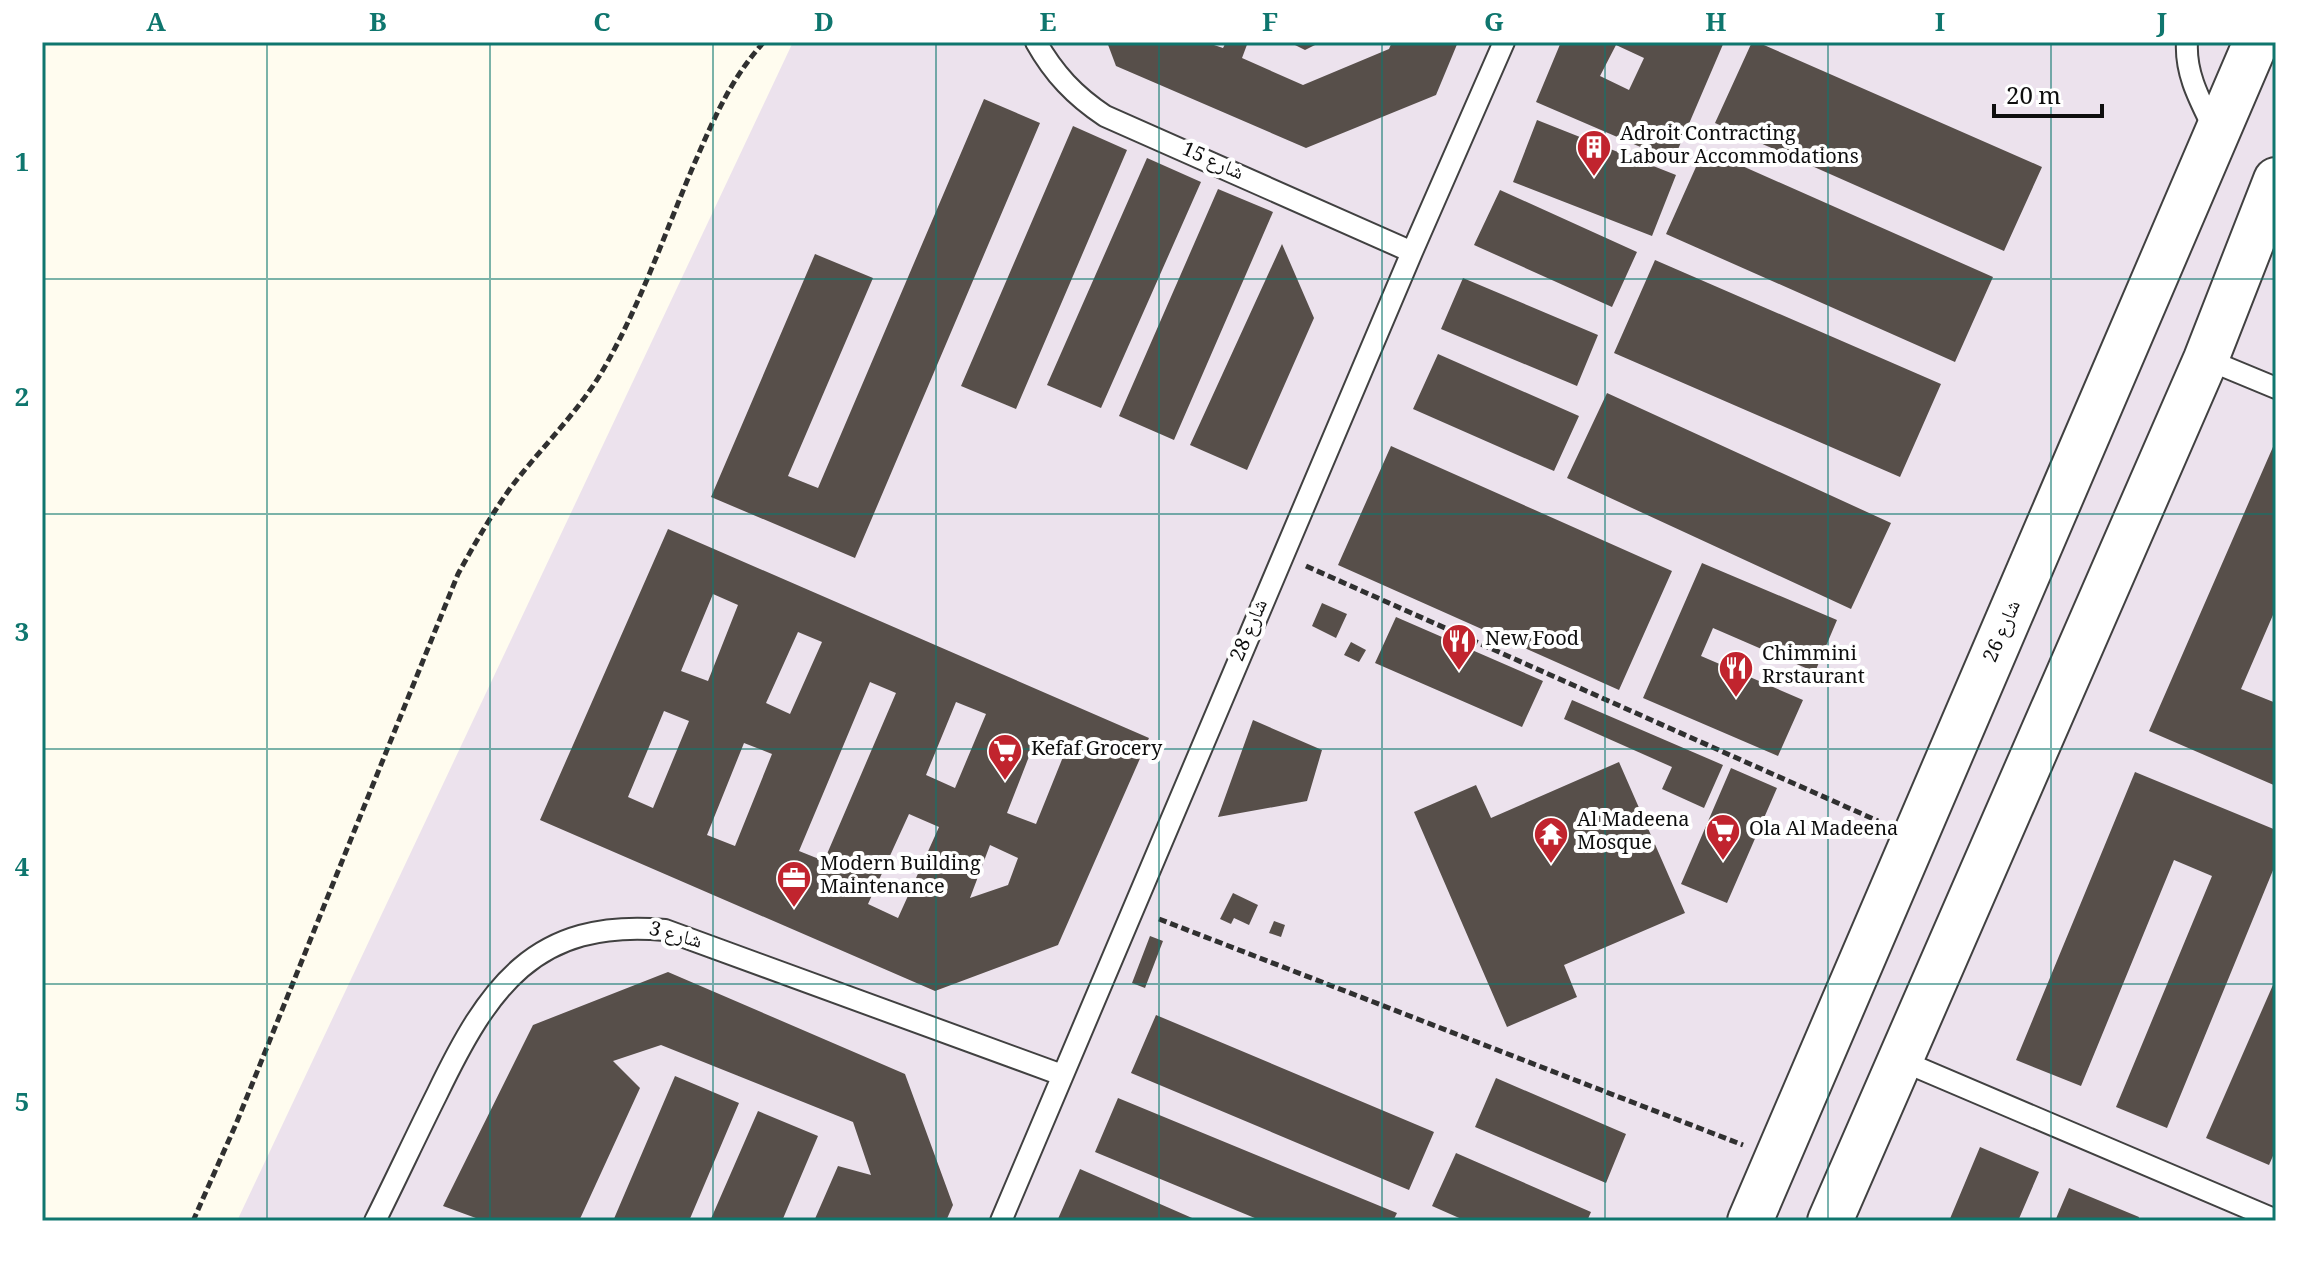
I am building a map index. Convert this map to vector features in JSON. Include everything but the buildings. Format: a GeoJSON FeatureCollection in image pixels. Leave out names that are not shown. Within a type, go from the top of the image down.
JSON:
{"type":"FeatureCollection","features":[{"type":"Feature","properties":{"kind":"street","name":"شارع 26"},"geometry":{"type":"LineString","coordinates":[[1750,1221],[2256,42]]}},
{"type":"Feature","properties":{"kind":"street"},"geometry":{"type":"LineString","coordinates":[[1830,1221],[2206,359],[2271,196]]}},
{"type":"Feature","properties":{"kind":"lane","name":"شارع 15"},"geometry":{"type":"LineString","coordinates":[[1036,42],[1063,83],[1105,116],[1412,252]]}},
{"type":"Feature","properties":{"kind":"lane","name":"شارع 28"},"geometry":{"type":"LineString","coordinates":[[1001,1221],[1504,42]]}},
{"type":"Feature","properties":{"kind":"lane"},"geometry":{"type":"LineString","coordinates":[[2187,42],[2186,59],[2192,81],[2216,135]]}},
{"type":"Feature","properties":{"kind":"lane"},"geometry":{"type":"LineString","coordinates":[[2206,359],[2276,388]]}},
{"type":"Feature","properties":{"kind":"lane","name":"شارع 3"},"geometry":{"type":"LineString","coordinates":[[375,1221],[461,1042],[486,1004],[505,981],[551,947],[607,929],[636,927],[665,930],[1062,1075]]}},
{"type":"Feature","properties":{"kind":"lane"},"geometry":{"type":"LineString","coordinates":[[1900,1060],[2276,1220]]}},
{"type":"Feature","properties":{"kind":"path"},"geometry":{"type":"LineString","coordinates":[[193,1221],[236,1124],[458,574],[482,530],[510,489],[572,415],[599,376],[621,335],[721,101],[747,60],[764,42]]}},
{"type":"Feature","properties":{"kind":"path"},"geometry":{"type":"LineString","coordinates":[[1283,556],[1916,838]]}},
{"type":"Feature","properties":{"kind":"path"},"geometry":{"type":"LineString","coordinates":[[1133,909],[1777,1158]]}},
{"type":"Feature","properties":{"kind":"shaded area"},"geometry":{"type":"Polygon","coordinates":[[[793,42],[2276,42],[2276,1221],[237,1221],[793,42]]]}},
{"type":"Feature","properties":{"kind":"place","name":"Adroit Contracting Labour Accommodations"},"geometry":{"type":"Point","coordinates":[1594,178]}},
{"type":"Feature","properties":{"kind":"place","name":"New Food"},"geometry":{"type":"Point","coordinates":[1459,672]}},
{"type":"Feature","properties":{"kind":"place","name":"Chimmini Rrstaurant"},"geometry":{"type":"Point","coordinates":[1736,699]}},
{"type":"Feature","properties":{"kind":"place","name":"Kefaf Grocery"},"geometry":{"type":"Point","coordinates":[1005,782]}},
{"type":"Feature","properties":{"kind":"place","name":"Ola Al Madeena"},"geometry":{"type":"Point","coordinates":[1723,862]}},
{"type":"Feature","properties":{"kind":"place","name":"Al Madeena Mosque"},"geometry":{"type":"Point","coordinates":[1551,865]}},
{"type":"Feature","properties":{"kind":"place","name":"Modern Building Maintenance"},"geometry":{"type":"Point","coordinates":[794,909]}}]}
